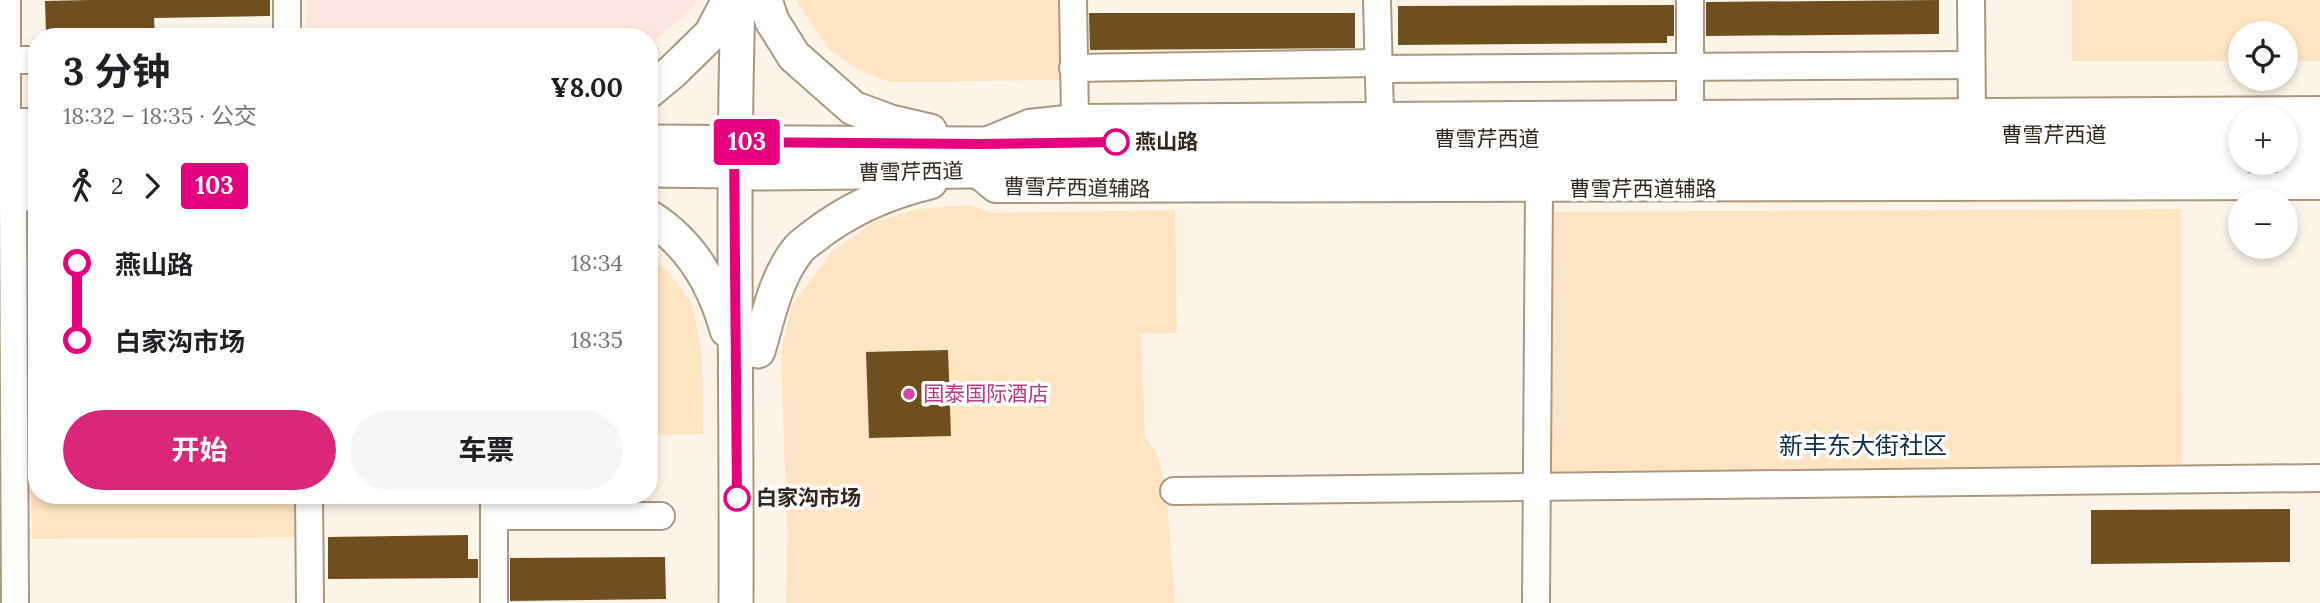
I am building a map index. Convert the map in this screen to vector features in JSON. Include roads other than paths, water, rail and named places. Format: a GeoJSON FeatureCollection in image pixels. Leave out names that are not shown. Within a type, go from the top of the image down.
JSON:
{"type":"FeatureCollection","features":[{"type":"Feature","properties":{"kind":"main road"},"geometry":{"type":"LineString","coordinates":[[658,84],[710,34],[729,0]]}},
{"type":"Feature","properties":{"kind":"main road"},"geometry":{"type":"LineString","coordinates":[[738,0],[745,157],[748,359],[759,603]]}},
{"type":"Feature","properties":{"kind":"main road"},"geometry":{"type":"LineString","coordinates":[[745,157],[756,0]]}},
{"type":"Feature","properties":{"kind":"main road"},"geometry":{"type":"LineString","coordinates":[[765,0],[772,21],[794,56],[853,108],[976,157]]}},
{"type":"Feature","properties":{"kind":"main road","name":"曹雪芹西道"},"geometry":{"type":"LineString","coordinates":[[745,157],[976,157],[1383,128],[2228,134]]}},
{"type":"Feature","properties":{"kind":"main road"},"geometry":{"type":"LineString","coordinates":[[3,130],[28,142]]}},
{"type":"Feature","properties":{"kind":"main road"},"geometry":{"type":"LineString","coordinates":[[2298,134],[2320,134]]}},
{"type":"Feature","properties":{"kind":"main road"},"geometry":{"type":"LineString","coordinates":[[658,143],[745,157]]}},
{"type":"Feature","properties":{"kind":"main road"},"geometry":{"type":"LineString","coordinates":[[658,169],[745,157]]}},
{"type":"Feature","properties":{"kind":"main road"},"geometry":{"type":"LineString","coordinates":[[736,603],[748,359],[777,286],[797,250],[828,225],[869,203],[976,157]]}},
{"type":"Feature","properties":{"kind":"main road","name":"曹雪芹西道"},"geometry":{"type":"LineString","coordinates":[[976,157],[995,166],[1532,176],[2228,158]]}},
{"type":"Feature","properties":{"kind":"main road"},"geometry":{"type":"LineString","coordinates":[[2298,158],[2320,158]]}},
{"type":"Feature","properties":{"kind":"main road"},"geometry":{"type":"LineString","coordinates":[[12,191],[28,179]]}},
{"type":"Feature","properties":{"kind":"main road"},"geometry":{"type":"LineString","coordinates":[[658,222],[692,254],[710,282],[721,310],[748,359]]}},
{"type":"Feature","properties":{"kind":"street"},"geometry":{"type":"LineString","coordinates":[[7,0],[3,130],[28,124]]}},
{"type":"Feature","properties":{"kind":"street"},"geometry":{"type":"LineString","coordinates":[[287,0],[287,28]]}},
{"type":"Feature","properties":{"kind":"street"},"geometry":{"type":"LineString","coordinates":[[1073,0],[1075,118]]}},
{"type":"Feature","properties":{"kind":"street"},"geometry":{"type":"LineString","coordinates":[[1377,0],[1383,128]]}},
{"type":"Feature","properties":{"kind":"street"},"geometry":{"type":"LineString","coordinates":[[1690,0],[1690,99]]}},
{"type":"Feature","properties":{"kind":"street"},"geometry":{"type":"LineString","coordinates":[[1971,0],[1972,114]]}},
{"type":"Feature","properties":{"kind":"street"},"geometry":{"type":"LineString","coordinates":[[7,60],[28,60]]}},
{"type":"Feature","properties":{"kind":"street"},"geometry":{"type":"LineString","coordinates":[[1073,68],[1971,65]]}},
{"type":"Feature","properties":{"kind":"street"},"geometry":{"type":"LineString","coordinates":[[976,157],[1029,123],[1075,118],[1383,128],[1972,114],[2320,110]]}},
{"type":"Feature","properties":{"kind":"street"},"geometry":{"type":"LineString","coordinates":[[1532,176],[1536,603]]}},
{"type":"Feature","properties":{"kind":"street","name":"曹雪芹西道辅路"},"geometry":{"type":"LineString","coordinates":[[1532,176],[2320,186]]}},
{"type":"Feature","properties":{"kind":"street"},"geometry":{"type":"LineString","coordinates":[[12,191],[7,311],[7,421],[15,603]]}},
{"type":"Feature","properties":{"kind":"street"},"geometry":{"type":"LineString","coordinates":[[1174,492],[2320,478]]}},
{"type":"Feature","properties":{"kind":"street"},"geometry":{"type":"LineString","coordinates":[[309,504],[310,603]]}},
{"type":"Feature","properties":{"kind":"street"},"geometry":{"type":"LineString","coordinates":[[495,603],[494,506],[661,516]]}},
{"type":"Feature","properties":{"kind":"place","name":"燕山路"},"geometry":{"type":"Point","coordinates":[1116,142]}},
{"type":"Feature","properties":{"kind":"place","name":"国泰国际酒店"},"geometry":{"type":"Point","coordinates":[909,394]}},
{"type":"Feature","properties":{"kind":"place","name":"白家沟市场"},"geometry":{"type":"Point","coordinates":[737,498]}},
{"type":"Feature","properties":{"kind":"district","name":"新丰东大街社区"},"geometry":{"type":"Point","coordinates":[1863,446]}}]}
